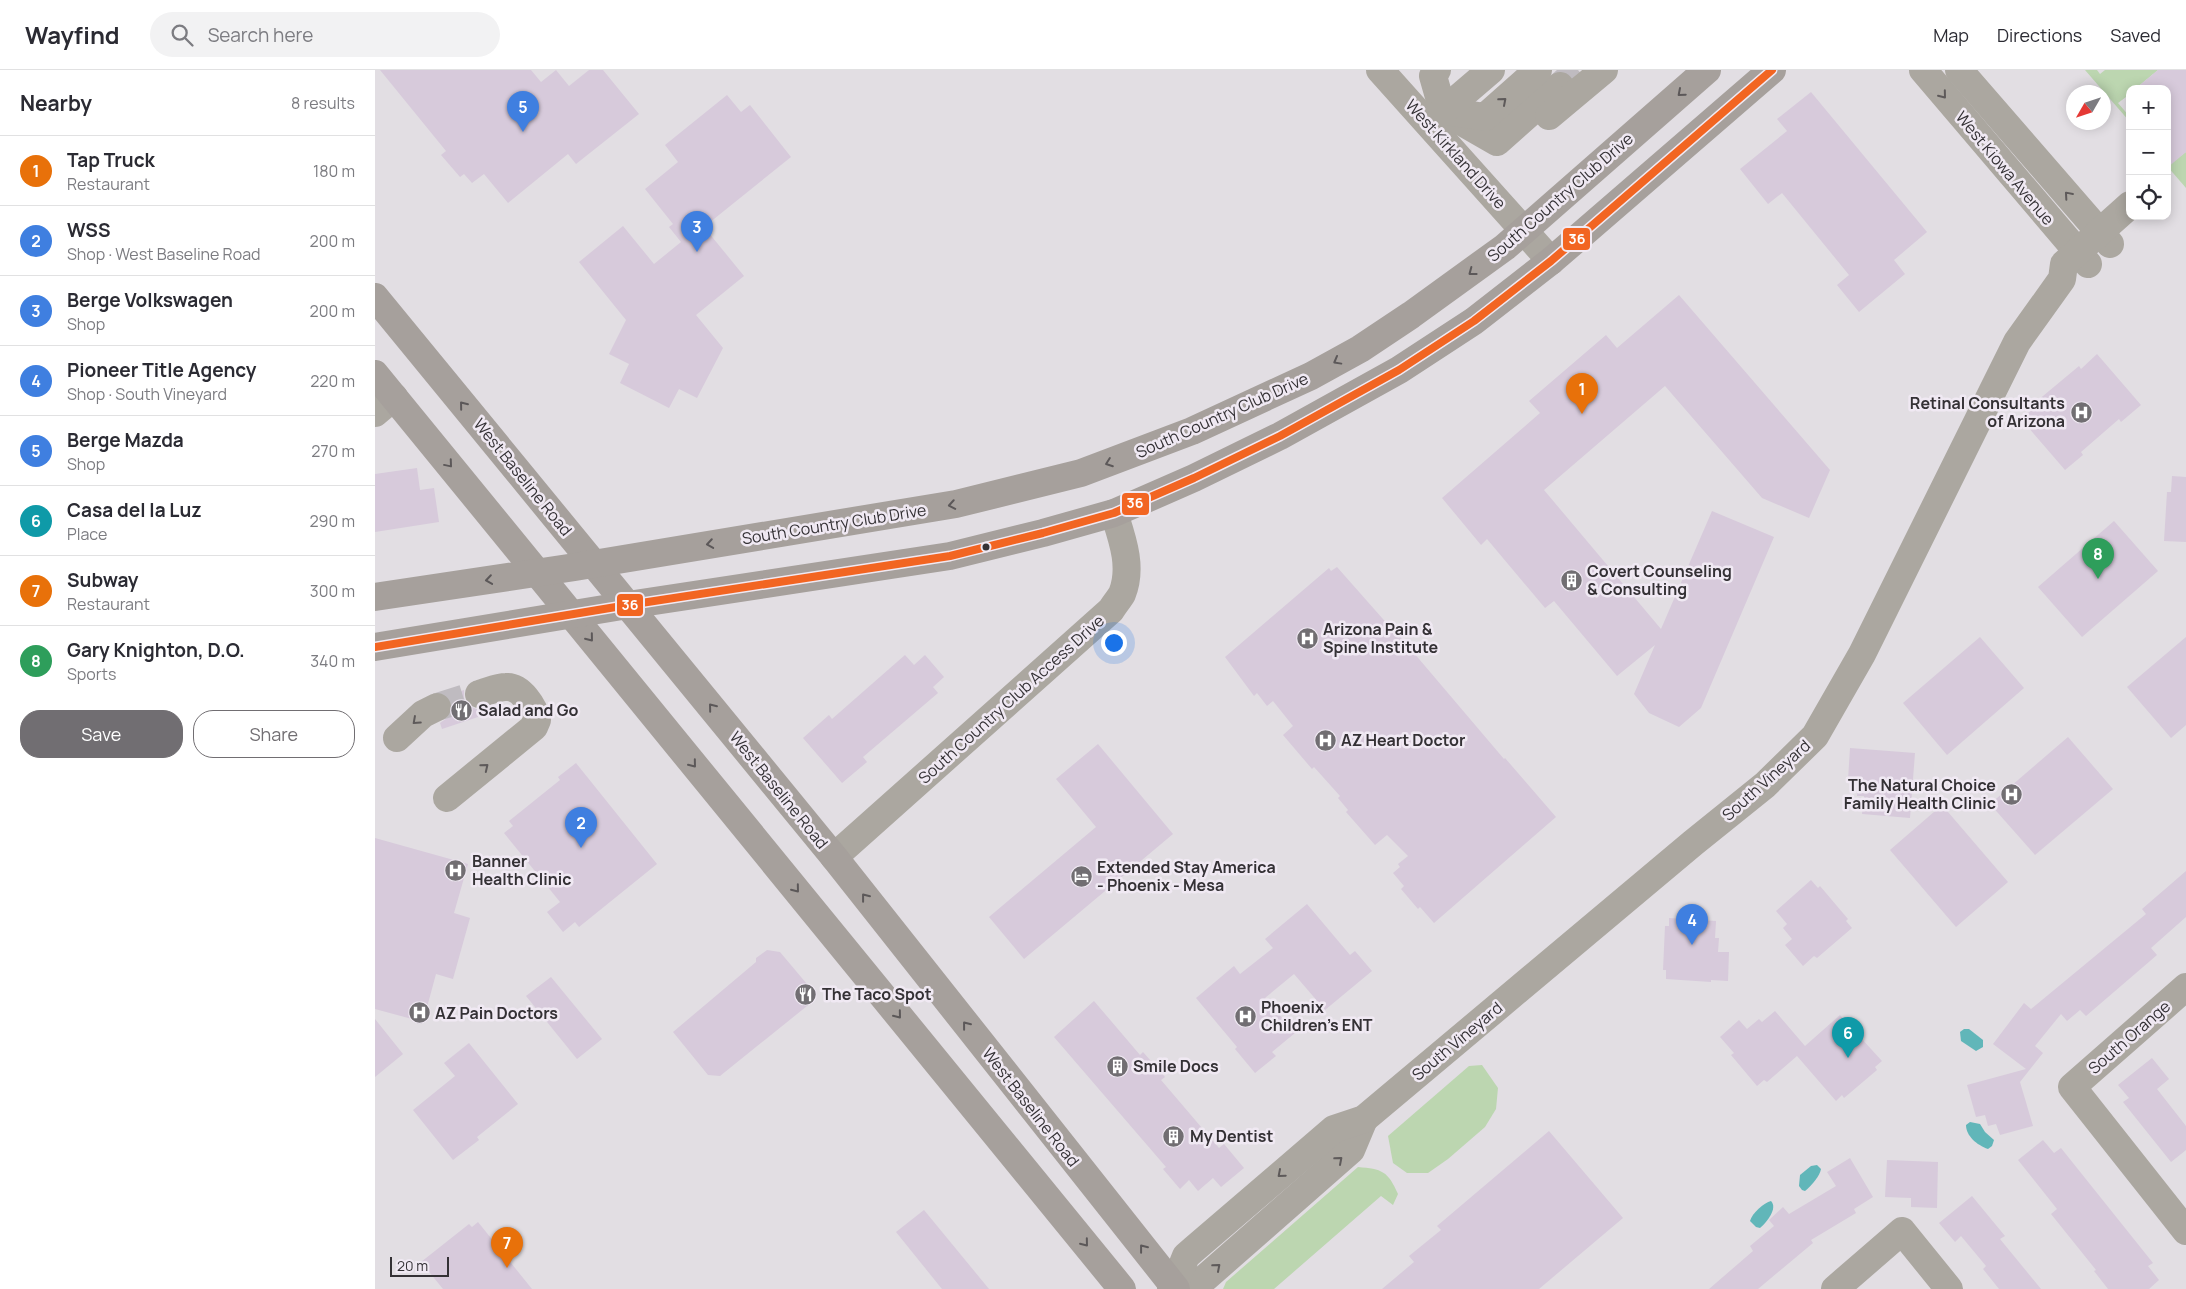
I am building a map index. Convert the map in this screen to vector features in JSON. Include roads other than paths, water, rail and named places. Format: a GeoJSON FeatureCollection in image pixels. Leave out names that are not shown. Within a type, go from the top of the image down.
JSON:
{"type":"FeatureCollection","features":[{"type":"Feature","properties":{"kind":"main road","name":"South Country Club Drive"},"geometry":{"type":"LineString","coordinates":[[375,597],[595,564],[956,504],[1039,484],[1115,460],[1192,431],[1311,376],[1360,349],[1461,281],[1524,230],[1707,70]]}},
{"type":"Feature","properties":{"kind":"main road"},"geometry":{"type":"LineString","coordinates":[[375,648],[628,605],[950,556],[1113,513],[1193,478],[1280,436],[1399,370],[1474,321],[1551,261],[1772,70]]}},
{"type":"Feature","properties":{"kind":"main road","name":"West Baseline Road"},"geometry":{"type":"LineString","coordinates":[[375,297],[833,857],[1173,1288]]}},
{"type":"Feature","properties":{"kind":"main road"},"geometry":{"type":"LineString","coordinates":[[375,374],[384,405],[537,572],[1122,1289]]}},
{"type":"Feature","properties":{"kind":"street","name":"West Kirkland Drive"},"geometry":{"type":"LineString","coordinates":[[1381,70],[1436,118],[1524,230],[1551,261]]}},
{"type":"Feature","properties":{"kind":"street"},"geometry":{"type":"LineString","coordinates":[[1436,118],[1433,76],[1437,70]]}},
{"type":"Feature","properties":{"kind":"street"},"geometry":{"type":"LineString","coordinates":[[1436,118],[1444,86],[1462,70]]}},
{"type":"Feature","properties":{"kind":"street"},"geometry":{"type":"LineString","coordinates":[[1436,118],[1491,70]]}},
{"type":"Feature","properties":{"kind":"street"},"geometry":{"type":"LineString","coordinates":[[1436,118],[1485,116],[1538,70]]}},
{"type":"Feature","properties":{"kind":"street"},"geometry":{"type":"LineString","coordinates":[[1436,118],[1511,147],[1604,70]]}},
{"type":"Feature","properties":{"kind":"street","name":"West Kiowa Avenue"},"geometry":{"type":"LineString","coordinates":[[1923,70],[2083,258]]}},
{"type":"Feature","properties":{"kind":"street","name":"West Kiowa Avenue"},"geometry":{"type":"LineString","coordinates":[[1959,70],[2105,238]]}},
{"type":"Feature","properties":{"kind":"street"},"geometry":{"type":"LineString","coordinates":[[1497,142],[1560,86]]}},
{"type":"Feature","properties":{"kind":"street","name":"South Vineyard"},"geometry":{"type":"LineString","coordinates":[[1173,1288],[1204,1279],[1351,1150],[1364,1119],[1693,843],[1765,785],[1815,736],[1862,654],[2017,342],[2062,278],[2075,276],[2083,258],[2105,238],[2126,210]]}},
{"type":"Feature","properties":{"kind":"street","name":"South Vineyard"},"geometry":{"type":"LineString","coordinates":[[2105,238],[2135,220]]}},
{"type":"Feature","properties":{"kind":"street","name":"South Country Club Access Drive"},"geometry":{"type":"LineString","coordinates":[[833,857],[1111,610],[1122,593],[1127,569],[1125,544],[1113,513]]}},
{"type":"Feature","properties":{"kind":"street"},"geometry":{"type":"LineString","coordinates":[[447,798],[534,727],[537,720],[534,709],[515,689],[507,687],[479,694]]}},
{"type":"Feature","properties":{"kind":"street"},"geometry":{"type":"LineString","coordinates":[[397,738],[423,714],[437,707]]}},
{"type":"Feature","properties":{"kind":"street","name":"South Orange"},"geometry":{"type":"LineString","coordinates":[[2186,986],[2072,1087],[2186,1231]]}},
{"type":"Feature","properties":{"kind":"street"},"geometry":{"type":"LineString","coordinates":[[1835,1289],[1902,1231],[1949,1289]]}},
{"type":"Feature","properties":{"kind":"water"},"geometry":{"type":"Polygon","coordinates":[[[1964,1029],[1969,1029],[1983,1040],[1983,1047],[1976,1051],[1961,1041],[1960,1032],[1964,1029]]]}},
{"type":"Feature","properties":{"kind":"water"},"geometry":{"type":"Polygon","coordinates":[[[1970,1122],[1980,1124],[1985,1132],[1994,1140],[1992,1146],[1988,1149],[1973,1140],[1966,1129],[1966,1125],[1970,1122]]]}},
{"type":"Feature","properties":{"kind":"water"},"geometry":{"type":"Polygon","coordinates":[[[1817,1165],[1821,1169],[1819,1175],[1805,1191],[1802,1190],[1799,1186],[1800,1175],[1811,1166],[1817,1165]]]}},
{"type":"Feature","properties":{"kind":"water"},"geometry":{"type":"Polygon","coordinates":[[[1771,1201],[1773,1207],[1771,1215],[1760,1228],[1756,1227],[1750,1221],[1751,1218],[1759,1209],[1771,1201]]]}},
{"type":"Feature","properties":{"kind":"tunnel"},"geometry":{"type":"LineString","coordinates":[[1560,86],[1578,70]]}},
{"type":"Feature","properties":{"kind":"tunnel"},"geometry":{"type":"LineString","coordinates":[[437,707],[479,694]]}},
{"type":"Feature","properties":{"kind":"place","name":"Berge Mazda"},"geometry":{"type":"Point","coordinates":[523,132]}},
{"type":"Feature","properties":{"kind":"place","name":"Berge Volkswagen"},"geometry":{"type":"Point","coordinates":[697,252]}},
{"type":"Feature","properties":{"kind":"place","name":"Retinal Consultants of Arizona"},"geometry":{"type":"Point","coordinates":[2081,412]}},
{"type":"Feature","properties":{"kind":"place","name":"Tap Truck"},"geometry":{"type":"Point","coordinates":[1582,414]}},
{"type":"Feature","properties":{"kind":"place","name":"Gary Knighton, D.O."},"geometry":{"type":"Point","coordinates":[2098,579]}},
{"type":"Feature","properties":{"kind":"place","name":"Covert Counseling & Consulting"},"geometry":{"type":"Point","coordinates":[1571,580]}},
{"type":"Feature","properties":{"kind":"place","name":"Arizona Pain & Spine Institute"},"geometry":{"type":"Point","coordinates":[1307,638]}},
{"type":"Feature","properties":{"kind":"place","name":"Salad and Go"},"geometry":{"type":"Point","coordinates":[462,710]}},
{"type":"Feature","properties":{"kind":"place","name":"AZ Heart Doctor"},"geometry":{"type":"Point","coordinates":[1325,740]}},
{"type":"Feature","properties":{"kind":"place","name":"The Natural Choice Family Health Clinic"},"geometry":{"type":"Point","coordinates":[2012,794]}},
{"type":"Feature","properties":{"kind":"place","name":"WSS"},"geometry":{"type":"Point","coordinates":[581,848]}},
{"type":"Feature","properties":{"kind":"place","name":"Banner Health Clinic"},"geometry":{"type":"Point","coordinates":[456,870]}},
{"type":"Feature","properties":{"kind":"place","name":"Extended Stay America - Phoenix - Mesa"},"geometry":{"type":"Point","coordinates":[1081,876]}},
{"type":"Feature","properties":{"kind":"place","name":"Pioneer Title Agency"},"geometry":{"type":"Point","coordinates":[1692,945]}},
{"type":"Feature","properties":{"kind":"place","name":"The Taco Spot"},"geometry":{"type":"Point","coordinates":[806,994]}},
{"type":"Feature","properties":{"kind":"place","name":"AZ Pain Doctors"},"geometry":{"type":"Point","coordinates":[419,1013]}},
{"type":"Feature","properties":{"kind":"place","name":"Phoenix Children's ENT"},"geometry":{"type":"Point","coordinates":[1245,1016]}},
{"type":"Feature","properties":{"kind":"place","name":"Casa del la Luz"},"geometry":{"type":"Point","coordinates":[1848,1058]}},
{"type":"Feature","properties":{"kind":"place","name":"Smile Docs"},"geometry":{"type":"Point","coordinates":[1117,1066]}},
{"type":"Feature","properties":{"kind":"place","name":"My Dentist"},"geometry":{"type":"Point","coordinates":[1174,1136]}},
{"type":"Feature","properties":{"kind":"place","name":"Subway"},"geometry":{"type":"Point","coordinates":[507,1268]}}]}
